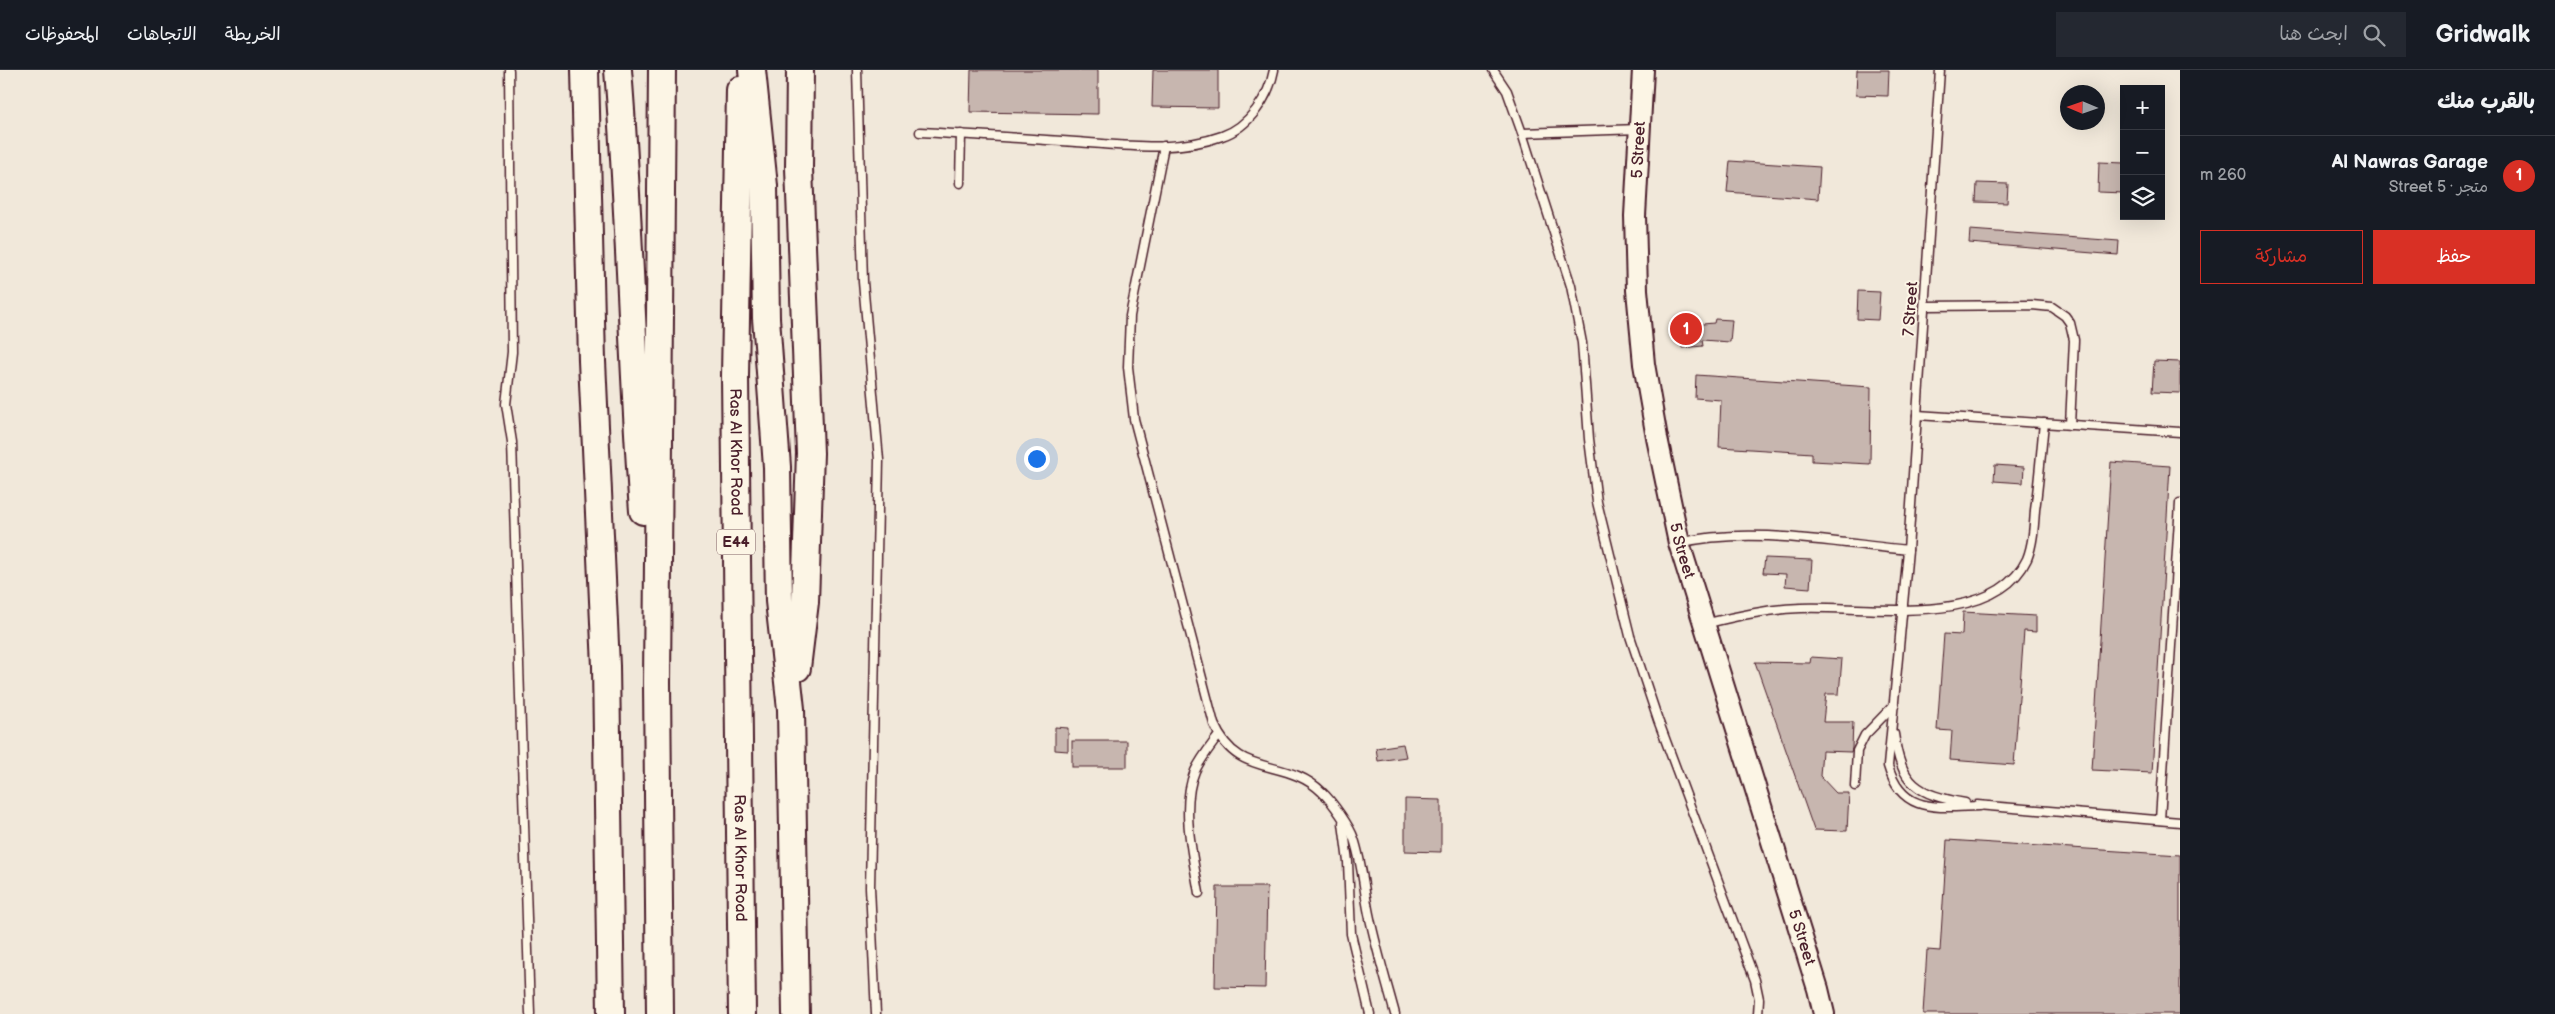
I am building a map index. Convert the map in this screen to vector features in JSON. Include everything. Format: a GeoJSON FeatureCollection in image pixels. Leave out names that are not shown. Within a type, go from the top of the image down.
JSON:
{"type":"FeatureCollection","features":[{"type":"Feature","properties":{"kind":"highway"},"geometry":{"type":"LineString","coordinates":[[585,70],[592,361],[606,666],[611,1014]]}},
{"type":"Feature","properties":{"kind":"highway"},"geometry":{"type":"LineString","coordinates":[[618,70],[627,176],[635,409],[657,683]]}},
{"type":"Feature","properties":{"kind":"highway"},"geometry":{"type":"LineString","coordinates":[[660,1014],[657,683],[662,70]]}},
{"type":"Feature","properties":{"kind":"highway","name":"Ras Al Khor Road"},"geometry":{"type":"LineString","coordinates":[[740,70],[735,386],[742,1014]]}},
{"type":"Feature","properties":{"kind":"highway"},"geometry":{"type":"LineString","coordinates":[[752,70],[764,186],[766,318],[777,467],[779,601],[791,709],[796,1014]]}},
{"type":"Feature","properties":{"kind":"highway"},"geometry":{"type":"LineString","coordinates":[[791,709],[805,602],[810,453],[798,168],[800,70]]}},
{"type":"Feature","properties":{"kind":"highway"},"geometry":{"type":"LineString","coordinates":[[802,253],[812,193],[815,70]]}},
{"type":"Feature","properties":{"kind":"street","name":"5 Street"},"geometry":{"type":"LineString","coordinates":[[1643,70],[1635,216],[1640,318],[1652,410],[1679,543],[1818,988],[1824,1014]]}},
{"type":"Feature","properties":{"kind":"lane"},"geometry":{"type":"LineString","coordinates":[[509,70],[512,352],[506,404],[507,423],[512,442],[530,1014]]}},
{"type":"Feature","properties":{"kind":"lane"},"geometry":{"type":"LineString","coordinates":[[857,70],[863,282],[879,460],[870,887],[876,1014]]}},
{"type":"Feature","properties":{"kind":"lane"},"geometry":{"type":"LineString","coordinates":[[920,132],[1164,146],[1208,140],[1224,136],[1235,130],[1261,103],[1268,90],[1274,70]]}},
{"type":"Feature","properties":{"kind":"lane"},"geometry":{"type":"LineString","coordinates":[[1493,70],[1507,91],[1572,286],[1582,343],[1593,473],[1616,584],[1646,687],[1755,980],[1760,999],[1758,1014]]}},
{"type":"Feature","properties":{"kind":"lane","name":"7 Street"},"geometry":{"type":"LineString","coordinates":[[1892,725],[1908,550],[1916,415],[1926,306],[1940,70]]}},
{"type":"Feature","properties":{"kind":"lane"},"geometry":{"type":"LineString","coordinates":[[1522,133],[1640,129]]}},
{"type":"Feature","properties":{"kind":"lane"},"geometry":{"type":"LineString","coordinates":[[960,183],[961,134]]}},
{"type":"Feature","properties":{"kind":"lane"},"geometry":{"type":"LineString","coordinates":[[1164,146],[1130,316],[1128,359],[1130,393],[1134,419],[1218,735],[1233,752],[1242,758],[1256,764],[1287,770],[1310,782],[1330,800],[1354,839],[1370,920],[1395,1014]]}},
{"type":"Feature","properties":{"kind":"lane"},"geometry":{"type":"LineString","coordinates":[[1926,306],[2032,305],[2052,307],[2065,316],[2070,323],[2074,340],[2070,425]]}},
{"type":"Feature","properties":{"kind":"lane"},"geometry":{"type":"LineString","coordinates":[[1916,415],[2180,432]]}},
{"type":"Feature","properties":{"kind":"lane"},"geometry":{"type":"LineString","coordinates":[[1704,624],[1770,610],[1902,608],[1957,605],[1981,599],[2003,588],[2020,570],[2027,558],[2033,532],[2044,423]]}},
{"type":"Feature","properties":{"kind":"lane"},"geometry":{"type":"LineString","coordinates":[[2160,820],[2180,503]]}},
{"type":"Feature","properties":{"kind":"lane"},"geometry":{"type":"LineString","coordinates":[[1679,543],[1710,536],[1749,535],[1908,550]]}},
{"type":"Feature","properties":{"kind":"lane"},"geometry":{"type":"LineString","coordinates":[[1855,786],[1857,751],[1865,735],[1894,705]]}},
{"type":"Feature","properties":{"kind":"lane"},"geometry":{"type":"LineString","coordinates":[[1892,725],[1896,752],[1903,770],[1915,786],[1931,796],[1980,806]]}},
{"type":"Feature","properties":{"kind":"lane"},"geometry":{"type":"LineString","coordinates":[[1892,725],[1888,766],[1893,783],[1904,797],[1920,805],[1980,806],[2180,822]]}},
{"type":"Feature","properties":{"kind":"lane"},"geometry":{"type":"LineString","coordinates":[[1199,893],[1192,844],[1190,792],[1196,770],[1218,735]]}},
{"type":"Feature","properties":{"kind":"lane"},"geometry":{"type":"LineString","coordinates":[[1344,823],[1348,862],[1351,934],[1370,1014]]}},
{"type":"Feature","properties":{"kind":"building"},"geometry":{"type":"Polygon","coordinates":[[[971,70],[1098,70],[1098,114],[970,112],[971,70]]]}},
{"type":"Feature","properties":{"kind":"building"},"geometry":{"type":"Polygon","coordinates":[[[1153,70],[1218,70],[1218,108],[1152,107],[1153,70]]]}},
{"type":"Feature","properties":{"kind":"building"},"geometry":{"type":"Polygon","coordinates":[[[1857,70],[1889,70],[1888,96],[1856,95],[1857,70]]]}},
{"type":"Feature","properties":{"kind":"building"},"geometry":{"type":"Polygon","coordinates":[[[1730,161],[1820,167],[1818,199],[1727,192],[1730,161]]]}},
{"type":"Feature","properties":{"kind":"building"},"geometry":{"type":"Polygon","coordinates":[[[2099,162],[2120,163],[2120,193],[2098,192],[2099,162]]]}},
{"type":"Feature","properties":{"kind":"building"},"geometry":{"type":"Polygon","coordinates":[[[1977,183],[2008,184],[2007,203],[1976,202],[1977,183]]]}},
{"type":"Feature","properties":{"kind":"building"},"geometry":{"type":"Polygon","coordinates":[[[1970,230],[2119,241],[2118,255],[1969,243],[1970,230]]]}},
{"type":"Feature","properties":{"kind":"building"},"geometry":{"type":"Polygon","coordinates":[[[1858,291],[1880,292],[1878,320],[1857,319],[1858,291]]]}},
{"type":"Feature","properties":{"kind":"building"},"geometry":{"type":"Polygon","coordinates":[[[1715,319],[1732,320],[1730,342],[1702,340],[1703,346],[1682,348],[1680,326],[1714,323],[1715,319]]]}},
{"type":"Feature","properties":{"kind":"building"},"geometry":{"type":"Polygon","coordinates":[[[2154,361],[2180,362],[2180,393],[2152,392],[2154,361]]]}},
{"type":"Feature","properties":{"kind":"building"},"geometry":{"type":"Polygon","coordinates":[[[1696,375],[1871,387],[1870,464],[1812,461],[1812,453],[1719,447],[1721,400],[1695,398],[1696,375]]]}},
{"type":"Feature","properties":{"kind":"building"},"geometry":{"type":"Polygon","coordinates":[[[2111,462],[2170,466],[2152,773],[2092,770],[2111,462]]]}},
{"type":"Feature","properties":{"kind":"building"},"geometry":{"type":"Polygon","coordinates":[[[1995,465],[2024,467],[2023,483],[1994,481],[1995,465]]]}},
{"type":"Feature","properties":{"kind":"building"},"geometry":{"type":"Polygon","coordinates":[[[1765,558],[1812,560],[1810,588],[1785,586],[1786,574],[1763,573],[1765,558]]]}},
{"type":"Feature","properties":{"kind":"building"},"geometry":{"type":"Polygon","coordinates":[[[1963,612],[2036,616],[2036,632],[2024,631],[2014,765],[1950,760],[1952,731],[1937,730],[1944,634],[1962,635],[1963,612]]]}},
{"type":"Feature","properties":{"kind":"building"},"geometry":{"type":"Polygon","coordinates":[[[1811,657],[1842,659],[1839,694],[1826,694],[1823,722],[1853,722],[1852,748],[1851,752],[1822,751],[1820,776],[1836,793],[1849,793],[1847,831],[1814,830],[1755,662],[1810,663],[1811,657]]]}},
{"type":"Feature","properties":{"kind":"building"},"geometry":{"type":"Polygon","coordinates":[[[1055,727],[1068,728],[1068,751],[1055,750],[1055,727]]]}},
{"type":"Feature","properties":{"kind":"building"},"geometry":{"type":"Polygon","coordinates":[[[1072,741],[1127,741],[1127,767],[1072,767],[1072,741]]]}},
{"type":"Feature","properties":{"kind":"building"},"geometry":{"type":"Polygon","coordinates":[[[1403,744],[1406,757],[1378,761],[1376,748],[1403,744]]]}},
{"type":"Feature","properties":{"kind":"building"},"geometry":{"type":"Polygon","coordinates":[[[1405,799],[1441,800],[1441,852],[1405,851],[1405,799]]]}},
{"type":"Feature","properties":{"kind":"building"},"geometry":{"type":"Polygon","coordinates":[[[1947,840],[2180,855],[2180,1014],[1923,1014],[1927,950],[1940,951],[1947,840]]]}},
{"type":"Feature","properties":{"kind":"building"},"geometry":{"type":"Polygon","coordinates":[[[1217,887],[1267,887],[1265,988],[1215,987],[1217,887]]]}},
{"type":"Feature","properties":{"kind":"place","name":"Al Nawras Garage"},"geometry":{"type":"Point","coordinates":[1686,329]}}]}
